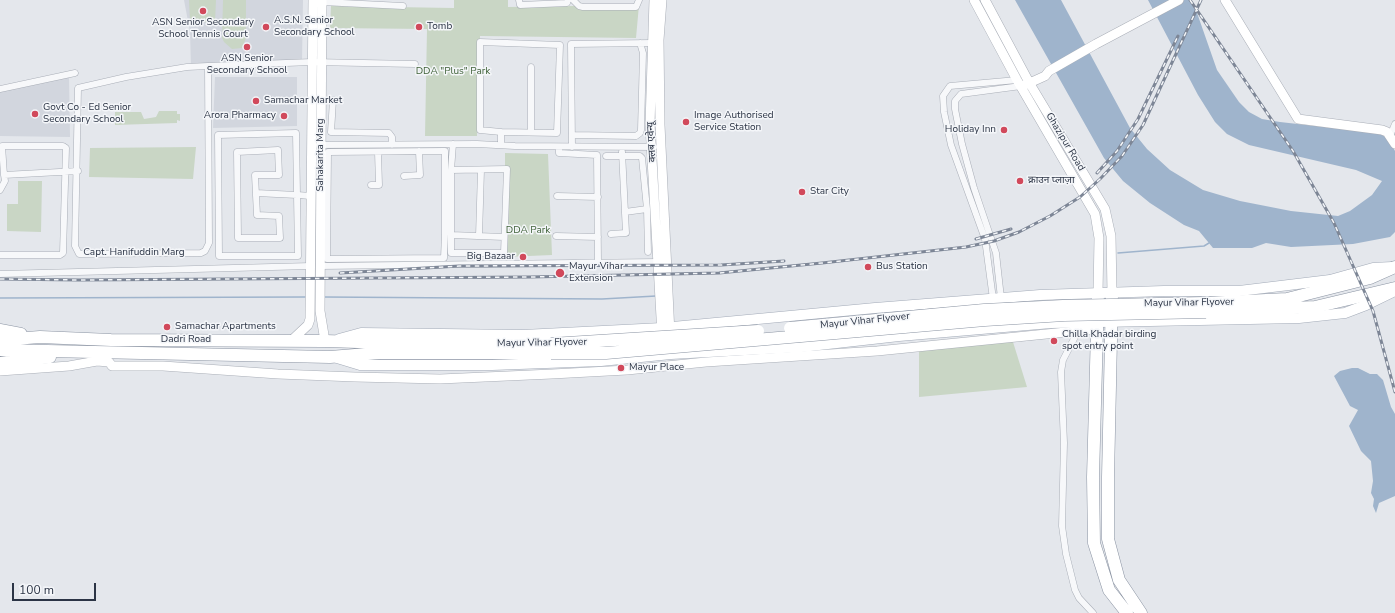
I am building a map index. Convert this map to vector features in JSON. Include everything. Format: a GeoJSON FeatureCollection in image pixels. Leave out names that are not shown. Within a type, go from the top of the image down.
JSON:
{"type":"FeatureCollection","features":[{"type":"Feature","properties":{"kind":"highway","name":"Mayur Vihar Flyover"},"geometry":{"type":"LineString","coordinates":[[328,341],[551,344],[756,331],[992,310],[1093,305],[1252,301],[1287,298],[1308,294],[1370,278],[1395,267]]}},
{"type":"Feature","properties":{"kind":"highway","name":"Mayur Vihar Flyover"},"geometry":{"type":"LineString","coordinates":[[330,357],[380,353],[606,353],[985,320],[1315,307],[1373,293],[1395,290]]}},
{"type":"Feature","properties":{"kind":"highway"},"geometry":{"type":"LineString","coordinates":[[1098,293],[1094,444],[1094,543],[1109,590],[1127,613]]}},
{"type":"Feature","properties":{"kind":"highway"},"geometry":{"type":"LineString","coordinates":[[1112,293],[1108,446],[1108,539],[1119,580],[1141,613]]}},
{"type":"Feature","properties":{"kind":"highway"},"geometry":{"type":"LineString","coordinates":[[0,330],[40,337]]}},
{"type":"Feature","properties":{"kind":"highway"},"geometry":{"type":"LineString","coordinates":[[0,340],[40,337]]}},
{"type":"Feature","properties":{"kind":"highway","name":"Dadri Road"},"geometry":{"type":"LineString","coordinates":[[40,337],[111,340],[328,341]]}},
{"type":"Feature","properties":{"kind":"highway"},"geometry":{"type":"LineString","coordinates":[[0,350],[96,351]]}},
{"type":"Feature","properties":{"kind":"highway"},"geometry":{"type":"LineString","coordinates":[[0,363],[96,351]]}},
{"type":"Feature","properties":{"kind":"highway","name":"Dadri Road"},"geometry":{"type":"LineString","coordinates":[[96,351],[330,357]]}},
{"type":"Feature","properties":{"kind":"main road"},"geometry":{"type":"LineString","coordinates":[[328,341],[361,333],[523,335],[665,328],[997,298],[1164,291],[1239,291],[1330,280],[1373,268],[1395,267]]}},
{"type":"Feature","properties":{"kind":"main road"},"geometry":{"type":"LineString","coordinates":[[330,357],[360,365],[492,365],[601,361],[667,354],[800,351],[899,336],[1051,323],[1097,326],[1112,322],[1166,320],[1264,320],[1345,312],[1366,305],[1395,290]]}},
{"type":"Feature","properties":{"kind":"main road"},"geometry":{"type":"LineString","coordinates":[[1164,291],[1154,297],[1152,307],[1157,315],[1166,320]]}},
{"type":"Feature","properties":{"kind":"main road"},"geometry":{"type":"LineString","coordinates":[[598,332],[607,336],[611,344],[609,352],[601,361]]}},
{"type":"Feature","properties":{"kind":"street"},"geometry":{"type":"LineString","coordinates":[[519,0],[520,5],[567,2],[568,0]]}},
{"type":"Feature","properties":{"kind":"street"},"geometry":{"type":"LineString","coordinates":[[573,0],[579,6],[598,7],[636,7],[639,0]]}},
{"type":"Feature","properties":{"kind":"street","name":"क्लब एवेन्यू"},"geometry":{"type":"LineString","coordinates":[[654,0],[652,43],[652,147],[658,262],[663,284]]}},
{"type":"Feature","properties":{"kind":"street","name":"क्लब एवेन्यू"},"geometry":{"type":"LineString","coordinates":[[662,0],[659,40],[663,284]]}},
{"type":"Feature","properties":{"kind":"street","name":"Ghazipur Road"},"geometry":{"type":"LineString","coordinates":[[974,0],[1019,83],[1095,214],[1099,238],[1098,293]]}},
{"type":"Feature","properties":{"kind":"street","name":"Ghazipur Road"},"geometry":{"type":"LineString","coordinates":[[985,0],[1105,209],[1111,236],[1112,293]]}},
{"type":"Feature","properties":{"kind":"street"},"geometry":{"type":"LineString","coordinates":[[946,90],[957,96],[1031,80],[1042,71],[1049,71],[1179,0]]}},
{"type":"Feature","properties":{"kind":"street"},"geometry":{"type":"LineString","coordinates":[[1225,0],[1298,119],[1382,130],[1387,132],[1395,144]]}},
{"type":"Feature","properties":{"kind":"street"},"geometry":{"type":"LineString","coordinates":[[319,1],[403,6]]}},
{"type":"Feature","properties":{"kind":"street","name":"Sahakarita Marg"},"geometry":{"type":"LineString","coordinates":[[319,1],[317,63],[320,145],[320,311],[328,341]]}},
{"type":"Feature","properties":{"kind":"street"},"geometry":{"type":"LineString","coordinates":[[480,42],[560,45],[557,133],[501,132],[480,130],[480,42]]}},
{"type":"Feature","properties":{"kind":"street"},"geometry":{"type":"LineString","coordinates":[[572,134],[636,136],[640,133],[642,130],[643,53],[640,43]]}},
{"type":"Feature","properties":{"kind":"street"},"geometry":{"type":"LineString","coordinates":[[572,147],[572,44],[652,43]]}},
{"type":"Feature","properties":{"kind":"street","name":"Capt. Hanifuddin Marg"},"geometry":{"type":"LineString","coordinates":[[208,66],[209,243],[205,251],[201,253],[79,254],[75,246],[78,171],[78,88],[126,77],[187,67],[208,66],[317,63],[415,64]]}},
{"type":"Feature","properties":{"kind":"street"},"geometry":{"type":"LineString","coordinates":[[531,67],[531,132]]}},
{"type":"Feature","properties":{"kind":"street"},"geometry":{"type":"LineString","coordinates":[[0,89],[75,73]]}},
{"type":"Feature","properties":{"kind":"street"},"geometry":{"type":"LineString","coordinates":[[997,298],[985,239],[951,145],[942,99],[946,90],[950,86],[1019,83]]}},
{"type":"Feature","properties":{"kind":"street"},"geometry":{"type":"LineString","coordinates":[[957,96],[954,110],[962,144],[974,188],[996,252],[997,298]]}},
{"type":"Feature","properties":{"kind":"street"},"geometry":{"type":"LineString","coordinates":[[333,100],[331,132],[389,133],[392,137],[392,145]]}},
{"type":"Feature","properties":{"kind":"street"},"geometry":{"type":"LineString","coordinates":[[1390,136],[1395,124]]}},
{"type":"Feature","properties":{"kind":"street"},"geometry":{"type":"LineString","coordinates":[[500,145],[501,132]]}},
{"type":"Feature","properties":{"kind":"street"},"geometry":{"type":"LineString","coordinates":[[296,133],[297,195],[298,256],[219,256],[218,135],[296,133]]}},
{"type":"Feature","properties":{"kind":"street"},"geometry":{"type":"LineString","coordinates":[[440,144],[440,151]]}},
{"type":"Feature","properties":{"kind":"street"},"geometry":{"type":"LineString","coordinates":[[320,145],[453,144],[661,148]]}},
{"type":"Feature","properties":{"kind":"street"},"geometry":{"type":"LineString","coordinates":[[451,170],[507,170],[504,253],[451,253],[451,170],[453,144]]}},
{"type":"Feature","properties":{"kind":"street"},"geometry":{"type":"LineString","coordinates":[[320,145],[328,152],[445,151],[444,258],[327,259],[328,152]]}},
{"type":"Feature","properties":{"kind":"street","name":"Sahakarita Marg"},"geometry":{"type":"LineString","coordinates":[[292,340],[308,325],[311,282],[311,196],[320,145]]}},
{"type":"Feature","properties":{"kind":"street"},"geometry":{"type":"LineString","coordinates":[[0,190],[5,181],[2,146],[65,146],[66,171],[62,255],[0,256]]}},
{"type":"Feature","properties":{"kind":"street"},"geometry":{"type":"LineString","coordinates":[[559,147],[559,153],[597,155],[598,262]]}},
{"type":"Feature","properties":{"kind":"street"},"geometry":{"type":"LineString","coordinates":[[611,234],[626,233],[622,147]]}},
{"type":"Feature","properties":{"kind":"street"},"geometry":{"type":"LineString","coordinates":[[278,150],[279,175],[255,175],[256,193],[257,215],[279,216],[280,238],[238,238],[237,152],[278,150]]}},
{"type":"Feature","properties":{"kind":"street"},"geometry":{"type":"LineString","coordinates":[[404,176],[420,175],[419,151]]}},
{"type":"Feature","properties":{"kind":"street"},"geometry":{"type":"LineString","coordinates":[[371,185],[379,185],[378,152]]}},
{"type":"Feature","properties":{"kind":"street"},"geometry":{"type":"LineString","coordinates":[[606,156],[622,156]]}},
{"type":"Feature","properties":{"kind":"street","name":"क्लब एवेन्यू"},"geometry":{"type":"LineString","coordinates":[[622,156],[640,156],[642,158],[647,210],[648,252]]}},
{"type":"Feature","properties":{"kind":"street"},"geometry":{"type":"LineString","coordinates":[[479,236],[481,170]]}},
{"type":"Feature","properties":{"kind":"street"},"geometry":{"type":"LineString","coordinates":[[4,175],[78,171]]}},
{"type":"Feature","properties":{"kind":"street"},"geometry":{"type":"LineString","coordinates":[[256,193],[311,196]]}},
{"type":"Feature","properties":{"kind":"street"},"geometry":{"type":"LineString","coordinates":[[556,196],[598,197]]}},
{"type":"Feature","properties":{"kind":"street"},"geometry":{"type":"LineString","coordinates":[[625,212],[647,210]]}},
{"type":"Feature","properties":{"kind":"street"},"geometry":{"type":"LineString","coordinates":[[451,235],[504,237]]}},
{"type":"Feature","properties":{"kind":"street"},"geometry":{"type":"LineString","coordinates":[[556,236],[598,237]]}},
{"type":"Feature","properties":{"kind":"street"},"geometry":{"type":"LineString","coordinates":[[320,266],[658,262]]}},
{"type":"Feature","properties":{"kind":"street"},"geometry":{"type":"LineString","coordinates":[[0,274],[311,266]]}},
{"type":"Feature","properties":{"kind":"street"},"geometry":{"type":"LineString","coordinates":[[663,284],[667,354]]}},
{"type":"Feature","properties":{"kind":"street"},"geometry":{"type":"LineString","coordinates":[[0,371],[69,366],[97,361],[109,362],[112,366],[163,366],[294,375],[440,379],[620,370],[800,351],[877,351],[1078,331],[1097,326]]}},
{"type":"Feature","properties":{"kind":"street"},"geometry":{"type":"LineString","coordinates":[[1078,331],[1063,360],[1061,372],[1064,450],[1062,526],[1066,554],[1075,590],[1093,613]]}},
{"type":"Feature","properties":{"kind":"shaded area","name":"ASN Senior Secondary School"},"geometry":{"type":"Polygon","coordinates":[[[184,0],[303,0],[302,62],[191,67],[190,32],[184,0]]]}},
{"type":"Feature","properties":{"kind":"shaded area","name":"Govt Co - Ed Senior Secondary School"},"geometry":{"type":"Polygon","coordinates":[[[69,76],[70,137],[0,136],[0,91],[69,76]]]}},
{"type":"Feature","properties":{"kind":"shaded area","name":"Samachar Market"},"geometry":{"type":"Polygon","coordinates":[[[215,77],[297,77],[297,126],[213,128],[215,77]]]}},
{"type":"Feature","properties":{"kind":"green space","name":"ASN Senior Secondary School Tennis Court"},"geometry":{"type":"Polygon","coordinates":[[[189,0],[216,0],[215,23],[190,21],[189,0]]]}},
{"type":"Feature","properties":{"kind":"green space"},"geometry":{"type":"Polygon","coordinates":[[[223,0],[246,0],[246,38],[242,48],[232,49],[224,42],[222,38],[223,0]]]}},
{"type":"Feature","properties":{"kind":"green space","name":"DDA \"Plus\" Park"},"geometry":{"type":"Polygon","coordinates":[[[454,0],[508,0],[508,7],[639,5],[636,38],[480,36],[477,136],[425,136],[427,29],[330,28],[331,6],[454,8],[454,0]]]}},
{"type":"Feature","properties":{"kind":"green space"},"geometry":{"type":"Polygon","coordinates":[[[159,111],[177,111],[177,114],[180,114],[180,121],[177,120],[177,123],[115,125],[115,112],[141,112],[144,119],[156,117],[159,111]]]}},
{"type":"Feature","properties":{"kind":"green space"},"geometry":{"type":"Polygon","coordinates":[[[196,147],[193,179],[89,177],[90,148],[196,147]]]}},
{"type":"Feature","properties":{"kind":"green space","name":"DDA Park"},"geometry":{"type":"Polygon","coordinates":[[[505,153],[548,154],[552,255],[505,257],[505,153]]]}},
{"type":"Feature","properties":{"kind":"green space"},"geometry":{"type":"Polygon","coordinates":[[[18,181],[42,181],[41,232],[7,231],[7,204],[18,204],[18,181]]]}},
{"type":"Feature","properties":{"kind":"green space"},"geometry":{"type":"Polygon","coordinates":[[[1013,342],[1027,387],[919,397],[919,348],[1013,342]]]}},
{"type":"Feature","properties":{"kind":"water"},"geometry":{"type":"Polygon","coordinates":[[[1015,0],[1061,0],[1130,128],[1147,149],[1170,170],[1203,190],[1240,201],[1291,211],[1338,216],[1350,211],[1372,195],[1382,181],[1356,170],[1249,145],[1227,134],[1215,122],[1198,95],[1148,0],[1191,0],[1196,10],[1217,70],[1239,102],[1249,112],[1262,119],[1280,122],[1386,134],[1395,151],[1395,232],[1390,237],[1353,244],[1291,247],[1266,243],[1252,248],[1213,248],[1199,231],[1184,225],[1150,203],[1123,181],[1104,158],[1015,0]]]}},
{"type":"Feature","properties":{"kind":"water"},"geometry":{"type":"Polygon","coordinates":[[[1358,368],[1370,374],[1377,374],[1383,380],[1391,407],[1395,414],[1395,496],[1379,503],[1376,513],[1373,506],[1374,499],[1371,493],[1373,481],[1371,461],[1361,451],[1349,426],[1358,410],[1350,406],[1334,376],[1340,371],[1358,368]]]}},
{"type":"Feature","properties":{"kind":"waterway"},"geometry":{"type":"LineString","coordinates":[[1118,253],[1204,246],[1209,243]]}},
{"type":"Feature","properties":{"kind":"waterway"},"geometry":{"type":"LineString","coordinates":[[324,297],[602,299],[656,296]]}},
{"type":"Feature","properties":{"kind":"waterway"},"geometry":{"type":"LineString","coordinates":[[0,298],[306,297]]}},
{"type":"Feature","properties":{"kind":"railway"},"geometry":{"type":"LineString","coordinates":[[1190,0],[1293,151],[1334,223],[1373,311],[1395,392]]}},
{"type":"Feature","properties":{"kind":"railway"},"geometry":{"type":"LineString","coordinates":[[0,279],[79,280],[530,277],[719,273],[966,247],[994,241],[1019,232],[1050,216],[1080,197],[1122,156],[1143,125],[1201,0]]}},
{"type":"Feature","properties":{"kind":"railway"},"geometry":{"type":"LineString","coordinates":[[1097,173],[1117,151],[1138,119],[1178,36]]}},
{"type":"Feature","properties":{"kind":"railway"},"geometry":{"type":"LineString","coordinates":[[976,239],[1011,229]]}},
{"type":"Feature","properties":{"kind":"railway"},"geometry":{"type":"LineString","coordinates":[[340,273],[459,266],[721,265],[784,261]]}},
{"type":"Feature","properties":{"kind":"place","name":"ASN Senior Secondary School Tennis Court"},"geometry":{"type":"Point","coordinates":[203,11]}},
{"type":"Feature","properties":{"kind":"place","name":"A.S.N. Senior Secondary School"},"geometry":{"type":"Point","coordinates":[266,27]}},
{"type":"Feature","properties":{"kind":"place","name":"Tomb"},"geometry":{"type":"Point","coordinates":[419,27]}},
{"type":"Feature","properties":{"kind":"place","name":"ASN Senior Secondary School"},"geometry":{"type":"Point","coordinates":[247,47]}},
{"type":"Feature","properties":{"kind":"place","name":"Samachar Market"},"geometry":{"type":"Point","coordinates":[256,101]}},
{"type":"Feature","properties":{"kind":"place","name":"Govt Co - Ed Senior Secondary School"},"geometry":{"type":"Point","coordinates":[35,114]}},
{"type":"Feature","properties":{"kind":"place","name":"Arora Pharmacy"},"geometry":{"type":"Point","coordinates":[284,116]}},
{"type":"Feature","properties":{"kind":"place","name":"Image Authorised Service Station"},"geometry":{"type":"Point","coordinates":[686,122]}},
{"type":"Feature","properties":{"kind":"place","name":"Holiday Inn"},"geometry":{"type":"Point","coordinates":[1004,130]}},
{"type":"Feature","properties":{"kind":"place","name":"क्राउन प्लाज़ा"},"geometry":{"type":"Point","coordinates":[1020,181]}},
{"type":"Feature","properties":{"kind":"place","name":"Star City"},"geometry":{"type":"Point","coordinates":[802,192]}},
{"type":"Feature","properties":{"kind":"place","name":"Big Bazaar"},"geometry":{"type":"Point","coordinates":[523,257]}},
{"type":"Feature","properties":{"kind":"place","name":"Bus Station"},"geometry":{"type":"Point","coordinates":[868,267]}},
{"type":"Feature","properties":{"kind":"place","name":"Mayur Vihar Extension"},"geometry":{"type":"Point","coordinates":[560,273]}},
{"type":"Feature","properties":{"kind":"place","name":"Samachar Apartments"},"geometry":{"type":"Point","coordinates":[167,327]}},
{"type":"Feature","properties":{"kind":"place","name":"Chilla Khadar birding spot entry point"},"geometry":{"type":"Point","coordinates":[1054,341]}},
{"type":"Feature","properties":{"kind":"place","name":"Mayur Place"},"geometry":{"type":"Point","coordinates":[621,368]}}]}
